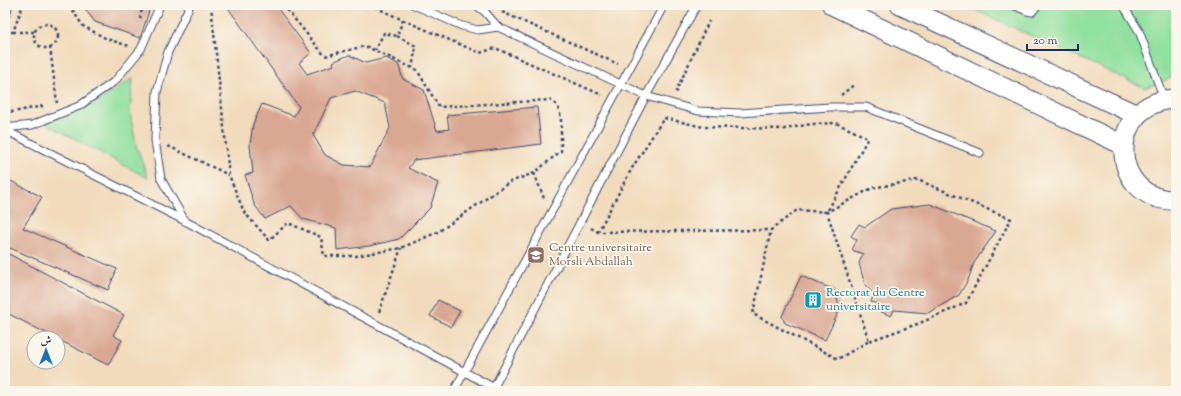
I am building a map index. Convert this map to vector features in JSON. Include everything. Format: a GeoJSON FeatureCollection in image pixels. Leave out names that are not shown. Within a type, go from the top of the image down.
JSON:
{"type":"FeatureCollection","features":[{"type":"Feature","properties":{"kind":"street"},"geometry":{"type":"LineString","coordinates":[[832,5],[1123,146]]}},
{"type":"Feature","properties":{"kind":"street"},"geometry":{"type":"LineString","coordinates":[[900,5],[1137,115]]}},
{"type":"Feature","properties":{"kind":"street"},"geometry":{"type":"LineString","coordinates":[[1170,99],[1146,107],[1137,115],[1128,129],[1123,146],[1126,166],[1137,184],[1154,196],[1176,200]]}},
{"type":"Feature","properties":{"kind":"lane"},"geometry":{"type":"LineString","coordinates":[[5,129],[32,125],[79,106],[116,81],[141,49],[160,5]]}},
{"type":"Feature","properties":{"kind":"lane"},"geometry":{"type":"LineString","coordinates":[[185,221],[160,179],[155,140],[157,92],[168,52],[190,5]]}},
{"type":"Feature","properties":{"kind":"lane"},"geometry":{"type":"LineString","coordinates":[[414,5],[462,26],[478,30],[498,27]]}},
{"type":"Feature","properties":{"kind":"lane"},"geometry":{"type":"LineString","coordinates":[[476,5],[485,12],[498,27],[646,96],[698,110],[740,113],[830,107],[866,107],[980,153]]}},
{"type":"Feature","properties":{"kind":"lane"},"geometry":{"type":"LineString","coordinates":[[454,391],[664,5]]}},
{"type":"Feature","properties":{"kind":"lane"},"geometry":{"type":"LineString","coordinates":[[5,129],[185,221],[495,390],[646,96],[696,5]]}},
{"type":"Feature","properties":{"kind":"lane"},"geometry":{"type":"LineString","coordinates":[[1014,5],[1027,12],[1032,12],[1038,5]]}},
{"type":"Feature","properties":{"kind":"lane"},"geometry":{"type":"LineString","coordinates":[[1123,5],[1139,31],[1170,99]]}},
{"type":"Feature","properties":{"kind":"path"},"geometry":{"type":"LineString","coordinates":[[13,32],[23,5]]}},
{"type":"Feature","properties":{"kind":"path"},"geometry":{"type":"LineString","coordinates":[[69,5],[83,26],[108,39],[134,48]]}},
{"type":"Feature","properties":{"kind":"path"},"geometry":{"type":"LineString","coordinates":[[139,21],[142,8],[140,5]]}},
{"type":"Feature","properties":{"kind":"path"},"geometry":{"type":"LineString","coordinates":[[211,5],[229,175],[244,212],[269,240],[288,223],[321,237],[324,256],[356,256],[401,248],[438,232],[510,182],[534,173],[561,151],[561,118],[558,106],[550,100],[438,107],[417,70],[375,50],[366,46],[325,56],[288,11],[285,5]]}},
{"type":"Feature","properties":{"kind":"path"},"geometry":{"type":"LineString","coordinates":[[370,5],[480,53],[495,48],[605,96]]}},
{"type":"Feature","properties":{"kind":"path"},"geometry":{"type":"LineString","coordinates":[[496,10],[622,65]]}},
{"type":"Feature","properties":{"kind":"path"},"geometry":{"type":"LineString","coordinates":[[397,36],[404,20]]}},
{"type":"Feature","properties":{"kind":"path"},"geometry":{"type":"LineString","coordinates":[[683,93],[676,91],[709,21]]}},
{"type":"Feature","properties":{"kind":"path"},"geometry":{"type":"LineString","coordinates":[[47,23],[57,31],[56,43],[50,47],[38,46],[34,40],[34,32],[36,28],[47,23]]}},
{"type":"Feature","properties":{"kind":"path"},"geometry":{"type":"LineString","coordinates":[[5,32],[34,32]]}},
{"type":"Feature","properties":{"kind":"path"},"geometry":{"type":"LineString","coordinates":[[375,50],[384,33],[397,36],[416,46],[412,68]]}},
{"type":"Feature","properties":{"kind":"path"},"geometry":{"type":"LineString","coordinates":[[50,47],[57,103]]}},
{"type":"Feature","properties":{"kind":"path"},"geometry":{"type":"LineString","coordinates":[[833,96],[841,95],[855,84]]}},
{"type":"Feature","properties":{"kind":"path"},"geometry":{"type":"LineString","coordinates":[[5,110],[13,112],[57,103],[64,100]]}},
{"type":"Feature","properties":{"kind":"path"},"geometry":{"type":"LineString","coordinates":[[771,230],[753,314],[838,359],[869,341],[920,323],[966,303],[1011,219],[918,180],[872,188],[827,212],[797,210],[771,230],[598,232],[632,168],[664,118],[703,127],[718,128],[785,129],[811,124],[836,123],[868,138],[827,212],[869,341]]}},
{"type":"Feature","properties":{"kind":"path"},"geometry":{"type":"LineString","coordinates":[[155,140],[229,175]]}},
{"type":"Feature","properties":{"kind":"path"},"geometry":{"type":"LineString","coordinates":[[375,325],[401,248]]}},
{"type":"Feature","properties":{"kind":"green space"},"geometry":{"type":"Polygon","coordinates":[[[964,5],[1176,5],[1176,76],[1145,88],[964,5]]]}},
{"type":"Feature","properties":{"kind":"green space"},"geometry":{"type":"Polygon","coordinates":[[[133,78],[130,113],[136,145],[148,178],[45,123],[96,103],[133,78]]]}},
{"type":"Feature","properties":{"kind":"building"},"geometry":{"type":"Polygon","coordinates":[[[5,5],[13,5],[9,18],[5,18],[5,5]]]}},
{"type":"Feature","properties":{"kind":"building"},"geometry":{"type":"Polygon","coordinates":[[[86,5],[151,5],[140,38],[95,22],[86,10],[86,5]]]}},
{"type":"Feature","properties":{"kind":"building"},"geometry":{"type":"Polygon","coordinates":[[[226,5],[275,5],[311,53],[299,63],[307,74],[334,65],[333,62],[349,55],[366,63],[386,58],[398,64],[403,79],[424,90],[437,131],[449,129],[447,115],[537,107],[541,144],[414,160],[408,168],[438,183],[430,208],[399,239],[369,246],[337,250],[336,228],[303,219],[291,206],[265,219],[254,204],[245,175],[253,173],[250,145],[253,124],[262,104],[294,116],[299,107],[226,5]],[[355,91],[331,98],[313,135],[325,155],[344,165],[370,167],[390,128],[385,103],[355,91]]]}},
{"type":"Feature","properties":{"kind":"building"},"geometry":{"type":"Polygon","coordinates":[[[5,178],[42,197],[23,228],[117,269],[108,290],[10,248],[9,250],[5,248],[5,178]]]}},
{"type":"Feature","properties":{"kind":"building"},"geometry":{"type":"Polygon","coordinates":[[[930,204],[996,231],[974,263],[968,280],[959,295],[928,313],[894,310],[891,316],[877,310],[879,304],[871,302],[874,294],[865,285],[859,263],[863,254],[852,250],[857,240],[851,236],[859,224],[865,227],[891,209],[930,204]]]}},
{"type":"Feature","properties":{"kind":"building"},"geometry":{"type":"Polygon","coordinates":[[[5,252],[124,315],[113,335],[122,340],[108,365],[66,343],[66,330],[40,330],[5,312],[5,252]]]}},
{"type":"Feature","properties":{"kind":"building","name":"Rectorat du Centre universitaire"},"geometry":{"type":"Polygon","coordinates":[[[801,276],[834,290],[840,309],[825,340],[785,323],[782,316],[801,276]]]}},
{"type":"Feature","properties":{"kind":"building"},"geometry":{"type":"Polygon","coordinates":[[[438,300],[460,311],[451,327],[430,316],[438,300]]]}},
{"type":"Feature","properties":{"kind":"place","name":"Centre universitaire Morsli Abdallah"},"geometry":{"type":"Point","coordinates":[536,255]}},
{"type":"Feature","properties":{"kind":"place","name":"Rectorat du Centre universitaire"},"geometry":{"type":"Point","coordinates":[813,300]}}]}
